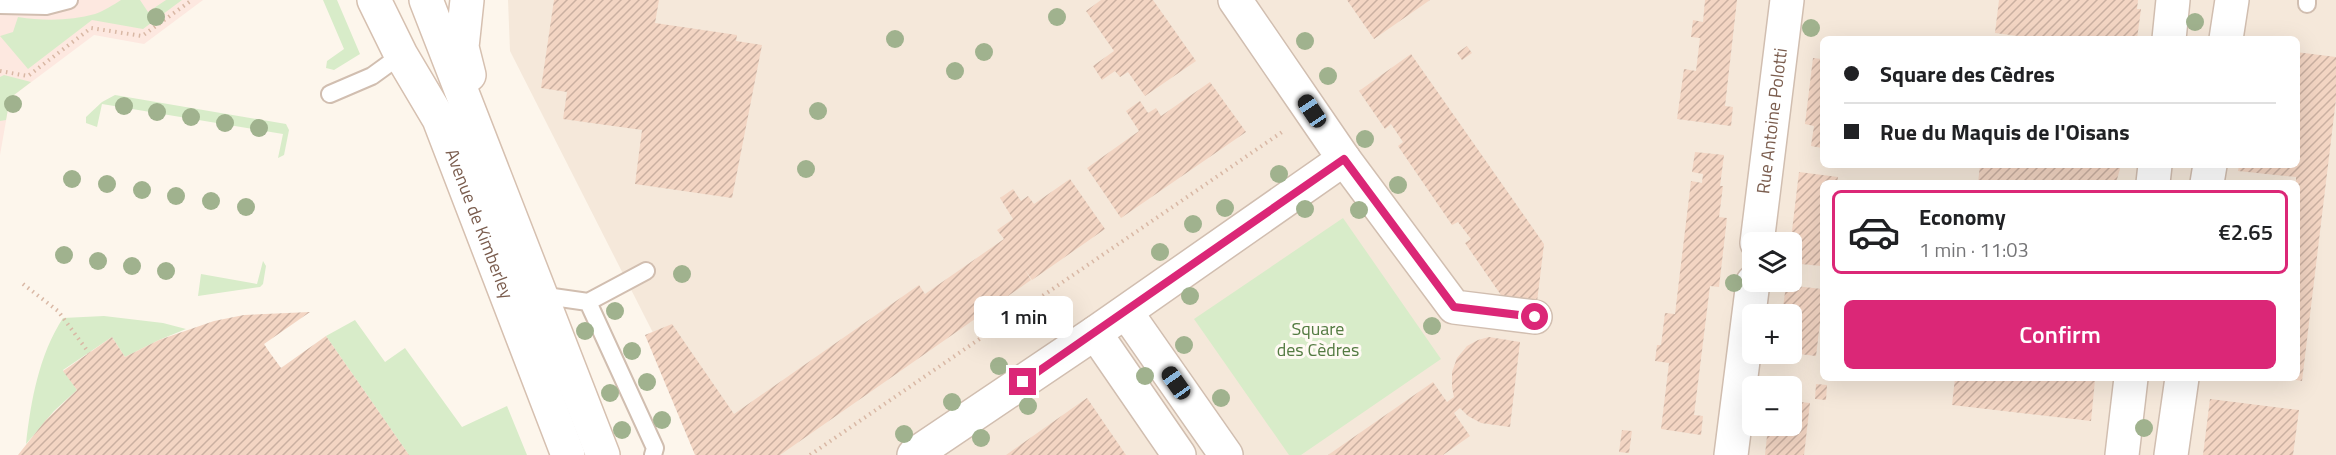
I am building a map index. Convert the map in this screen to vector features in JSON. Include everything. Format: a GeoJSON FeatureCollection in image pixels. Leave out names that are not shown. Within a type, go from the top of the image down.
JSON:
{"type":"FeatureCollection","features":[{"type":"Feature","properties":{"kind":"street","name":"Avenue de Kimberley"},"geometry":{"type":"LineString","coordinates":[[374,0],[401,55],[439,119],[568,455]]}},
{"type":"Feature","properties":{"kind":"street"},"geometry":{"type":"LineString","coordinates":[[420,0],[420,38],[439,119]]}},
{"type":"Feature","properties":{"kind":"street","name":"Avenue de Kimberley"},"geometry":{"type":"LineString","coordinates":[[426,0],[603,455]]}},
{"type":"Feature","properties":{"kind":"street"},"geometry":{"type":"LineString","coordinates":[[467,0],[462,47],[471,82],[543,252],[568,365]]}},
{"type":"Feature","properties":{"kind":"street"},"geometry":{"type":"LineString","coordinates":[[1235,0],[1344,159],[1454,307],[1535,317]]}},
{"type":"Feature","properties":{"kind":"street","name":"Rue Antoine Polotti"},"geometry":{"type":"LineString","coordinates":[[1758,232],[1787,0]]}},
{"type":"Feature","properties":{"kind":"street"},"geometry":{"type":"LineString","coordinates":[[2169,36],[2173,0]]}},
{"type":"Feature","properties":{"kind":"street"},"geometry":{"type":"LineString","coordinates":[[2226,36],[2232,0]]}},
{"type":"Feature","properties":{"kind":"street"},"geometry":{"type":"LineString","coordinates":[[914,455],[1126,312],[1344,159]]}},
{"type":"Feature","properties":{"kind":"street"},"geometry":{"type":"LineString","coordinates":[[1731,455],[1752,292]]}},
{"type":"Feature","properties":{"kind":"street"},"geometry":{"type":"LineString","coordinates":[[1126,312],[1226,455]]}},
{"type":"Feature","properties":{"kind":"street"},"geometry":{"type":"LineString","coordinates":[[1095,333],[1179,455]]}},
{"type":"Feature","properties":{"kind":"street"},"geometry":{"type":"LineString","coordinates":[[2122,455],[2131,381]]}},
{"type":"Feature","properties":{"kind":"street"},"geometry":{"type":"LineString","coordinates":[[2171,455],[2182,381]]}},
{"type":"Feature","properties":{"kind":"lane"},"geometry":{"type":"LineString","coordinates":[[0,5],[46,6],[69,0]]}},
{"type":"Feature","properties":{"kind":"lane"},"geometry":{"type":"LineString","coordinates":[[330,94],[372,76],[401,55]]}},
{"type":"Feature","properties":{"kind":"lane"},"geometry":{"type":"LineString","coordinates":[[554,297],[588,302],[646,271]]}},
{"type":"Feature","properties":{"kind":"lane"},"geometry":{"type":"LineString","coordinates":[[588,302],[655,448],[653,455]]}},
{"type":"Feature","properties":{"kind":"path"},"geometry":{"type":"LineString","coordinates":[[0,71],[28,76],[91,28],[142,36],[192,0]]}},
{"type":"Feature","properties":{"kind":"path"},"geometry":{"type":"LineString","coordinates":[[810,455],[1312,111]]}},
{"type":"Feature","properties":{"kind":"path"},"geometry":{"type":"LineString","coordinates":[[23,284],[58,311],[88,353]]}},
{"type":"Feature","properties":{"kind":"shaded area"},"geometry":{"type":"Polygon","coordinates":[[[0,0],[203,0],[144,44],[94,35],[10,98],[0,155],[0,0]]]}},
{"type":"Feature","properties":{"kind":"shaded area"},"geometry":{"type":"Polygon","coordinates":[[[508,0],[2336,0],[2336,455],[715,455],[510,51],[508,0]]]}},
{"type":"Feature","properties":{"kind":"green space"},"geometry":{"type":"Polygon","coordinates":[[[121,0],[140,0],[148,12],[166,0],[182,0],[143,29],[92,20],[28,69],[0,36],[13,32],[18,17],[47,20],[76,18],[98,13],[121,0]]]}},
{"type":"Feature","properties":{"kind":"green space"},"geometry":{"type":"Polygon","coordinates":[[[323,0],[337,0],[360,54],[334,70],[326,68],[327,61],[344,49],[323,0]]]}},
{"type":"Feature","properties":{"kind":"green space"},"geometry":{"type":"Polygon","coordinates":[[[4,75],[31,82],[10,98],[6,120],[0,121],[0,77],[4,75]]]}},
{"type":"Feature","properties":{"kind":"green space"},"geometry":{"type":"Polygon","coordinates":[[[115,95],[286,124],[289,130],[284,155],[278,158],[283,134],[102,104],[97,127],[86,123],[86,117],[102,102],[115,95]]]}},
{"type":"Feature","properties":{"kind":"green space","name":"Square des Cèdres"},"geometry":{"type":"Polygon","coordinates":[[[1343,218],[1441,359],[1301,455],[1289,455],[1194,319],[1343,218]]]}},
{"type":"Feature","properties":{"kind":"green space"},"geometry":{"type":"Polygon","coordinates":[[[263,261],[266,266],[263,284],[260,287],[198,296],[201,274],[257,284],[263,261]]]}},
{"type":"Feature","properties":{"kind":"green space"},"geometry":{"type":"Polygon","coordinates":[[[104,316],[163,323],[186,329],[125,357],[112,337],[63,370],[77,390],[54,411],[26,444],[37,378],[48,347],[63,318],[104,316]]]}},
{"type":"Feature","properties":{"kind":"green space"},"geometry":{"type":"Polygon","coordinates":[[[355,320],[385,362],[405,348],[462,427],[507,406],[527,455],[409,455],[326,336],[355,320]]]}},
{"type":"Feature","properties":{"kind":"building"},"geometry":{"type":"Polygon","coordinates":[[[554,0],[659,0],[655,23],[737,35],[736,41],[762,45],[732,198],[635,184],[642,130],[563,119],[567,92],[541,88],[554,0]]]}},
{"type":"Feature","properties":{"kind":"building"},"geometry":{"type":"Polygon","coordinates":[[[1101,0],[1153,0],[1196,61],[1145,96],[1128,72],[1120,77],[1115,71],[1102,80],[1093,66],[1114,51],[1086,11],[1101,0]]]}},
{"type":"Feature","properties":{"kind":"building"},"geometry":{"type":"Polygon","coordinates":[[[1347,0],[1430,0],[1374,39],[1347,0]]]}},
{"type":"Feature","properties":{"kind":"building"},"geometry":{"type":"Polygon","coordinates":[[[1705,0],[1737,0],[1725,106],[1733,107],[1731,126],[1677,119],[1684,69],[1696,71],[1700,38],[1691,37],[1693,20],[1703,22],[1705,0]]]}},
{"type":"Feature","properties":{"kind":"building"},"geometry":{"type":"Polygon","coordinates":[[[1999,0],[2138,0],[2137,9],[2141,9],[2137,36],[2018,36],[1995,33],[1999,0]]]}},
{"type":"Feature","properties":{"kind":"building"},"geometry":{"type":"Polygon","coordinates":[[[1467,46],[1472,53],[1462,60],[1457,53],[1467,46]]]}},
{"type":"Feature","properties":{"kind":"building"},"geometry":{"type":"Polygon","coordinates":[[[2300,52],[2336,57],[2336,99],[2302,381],[2300,381],[2300,180],[2296,180],[2296,177],[2238,171],[2238,168],[2300,168],[2300,52]]]}},
{"type":"Feature","properties":{"kind":"building"},"geometry":{"type":"Polygon","coordinates":[[[1411,54],[1544,244],[1537,302],[1503,298],[1465,243],[1471,239],[1458,222],[1452,225],[1398,146],[1403,142],[1391,124],[1385,129],[1359,91],[1411,54]]]}},
{"type":"Feature","properties":{"kind":"building"},"geometry":{"type":"Polygon","coordinates":[[[1813,58],[1820,59],[1820,148],[1811,146],[1814,126],[1805,124],[1813,58]]]}},
{"type":"Feature","properties":{"kind":"building"},"geometry":{"type":"Polygon","coordinates":[[[1210,82],[1246,132],[1121,218],[1087,168],[1139,131],[1126,111],[1140,101],[1148,113],[1156,108],[1161,116],[1210,82]]]}},
{"type":"Feature","properties":{"kind":"building"},"geometry":{"type":"Polygon","coordinates":[[[1695,152],[1724,155],[1719,217],[1727,218],[1719,287],[1710,286],[1694,415],[1703,416],[1701,435],[1661,429],[1669,363],[1655,361],[1657,345],[1661,345],[1665,313],[1675,314],[1691,181],[1702,183],[1703,174],[1692,172],[1695,152]]]}},
{"type":"Feature","properties":{"kind":"building"},"geometry":{"type":"Polygon","coordinates":[[[1980,168],[2120,168],[2117,180],[1978,180],[1980,168]]]}},
{"type":"Feature","properties":{"kind":"building"},"geometry":{"type":"Polygon","coordinates":[[[1799,172],[1838,177],[1838,180],[1820,180],[1820,266],[1802,264],[1802,232],[1792,232],[1799,172]]]}},
{"type":"Feature","properties":{"kind":"building"},"geometry":{"type":"Polygon","coordinates":[[[1070,179],[1105,229],[1032,280],[1024,268],[1031,280],[780,455],[695,455],[645,335],[672,324],[734,414],[919,285],[925,294],[1004,239],[997,230],[1013,219],[1000,198],[1013,189],[1021,201],[1028,196],[1034,204],[1070,179]]]}},
{"type":"Feature","properties":{"kind":"building"},"geometry":{"type":"Polygon","coordinates":[[[1802,287],[1820,289],[1820,323],[1816,356],[1802,354],[1802,304],[1783,304],[1785,292],[1802,292],[1802,287]]]}},
{"type":"Feature","properties":{"kind":"building"},"geometry":{"type":"Polygon","coordinates":[[[310,312],[264,344],[270,353],[281,368],[326,336],[409,455],[18,455],[45,421],[77,390],[63,371],[112,337],[125,357],[159,340],[214,321],[244,315],[310,312]]]}},
{"type":"Feature","properties":{"kind":"building"},"geometry":{"type":"Polygon","coordinates":[[[1489,337],[1520,342],[1510,427],[1481,423],[1468,416],[1460,408],[1454,413],[1470,436],[1443,455],[1328,455],[1433,382],[1447,402],[1454,397],[1452,372],[1457,358],[1467,346],[1489,337]]]}},
{"type":"Feature","properties":{"kind":"building"},"geometry":{"type":"Polygon","coordinates":[[[1955,381],[2095,381],[2091,421],[1952,405],[1955,381]]]}},
{"type":"Feature","properties":{"kind":"building"},"geometry":{"type":"Polygon","coordinates":[[[1816,384],[1827,385],[1826,400],[1815,399],[1816,384]]]}},
{"type":"Feature","properties":{"kind":"building"},"geometry":{"type":"Polygon","coordinates":[[[1087,398],[1126,455],[1006,455],[1077,405],[1087,398]]]}},
{"type":"Feature","properties":{"kind":"building"},"geometry":{"type":"Polygon","coordinates":[[[2210,399],[2299,410],[2293,455],[2203,455],[2210,399]]]}},
{"type":"Feature","properties":{"kind":"building"},"geometry":{"type":"Polygon","coordinates":[[[1802,402],[1810,403],[1804,455],[1765,455],[1767,436],[1802,436],[1802,402]]]}},
{"type":"Feature","properties":{"kind":"building"},"geometry":{"type":"Polygon","coordinates":[[[1622,430],[1632,431],[1629,453],[1619,452],[1622,430]]]}},
{"type":"Feature","properties":{"kind":"route"},"geometry":{"type":"LineString","coordinates":[[1023,382],[1344,159],[1454,307],[1535,317]]}}]}
